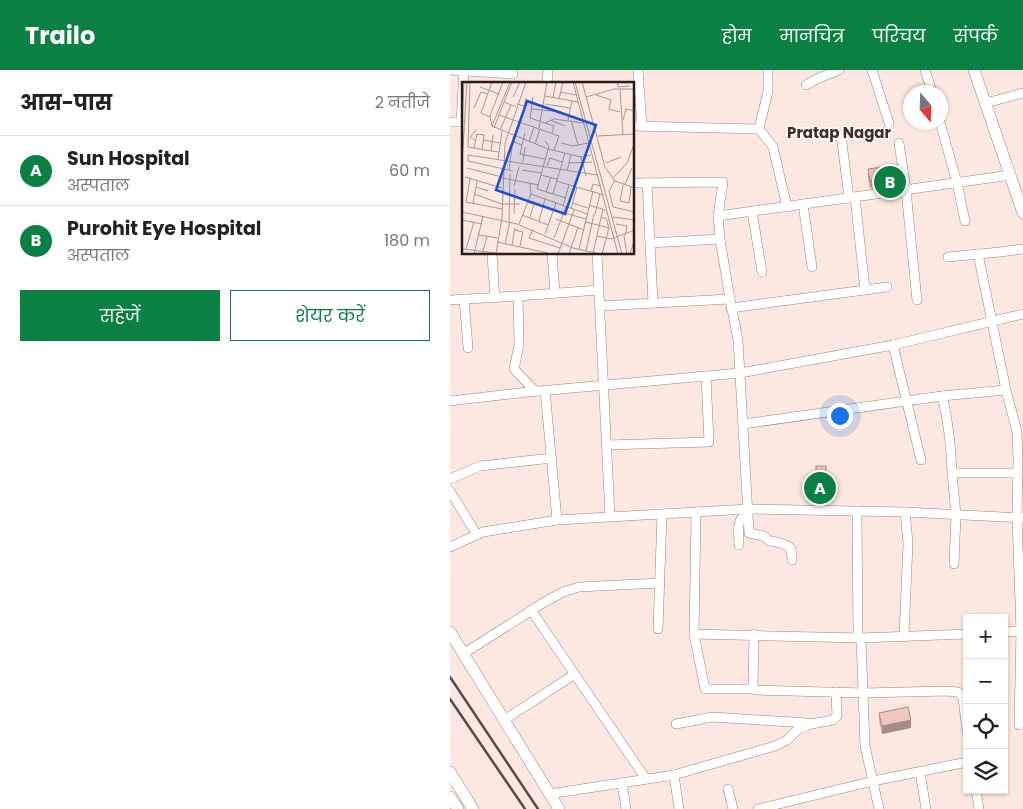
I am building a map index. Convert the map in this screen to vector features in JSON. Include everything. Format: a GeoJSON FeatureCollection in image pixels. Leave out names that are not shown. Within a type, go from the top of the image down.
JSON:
{"type":"FeatureCollection","features":[{"type":"Feature","properties":{"kind":"street"},"geometry":{"type":"LineString","coordinates":[[450,70],[513,74]]}},
{"type":"Feature","properties":{"kind":"street"},"geometry":{"type":"LineString","coordinates":[[638,70],[638,126],[759,129]]}},
{"type":"Feature","properties":{"kind":"street"},"geometry":{"type":"LineString","coordinates":[[759,129],[768,91],[768,70]]}},
{"type":"Feature","properties":{"kind":"street"},"geometry":{"type":"LineString","coordinates":[[806,85],[839,70]]}},
{"type":"Feature","properties":{"kind":"street"},"geometry":{"type":"LineString","coordinates":[[872,70],[889,123]]}},
{"type":"Feature","properties":{"kind":"street"},"geometry":{"type":"LineString","coordinates":[[924,70],[929,85]]}},
{"type":"Feature","properties":{"kind":"street"},"geometry":{"type":"LineString","coordinates":[[974,70],[1016,180],[1023,213]]}},
{"type":"Feature","properties":{"kind":"street"},"geometry":{"type":"LineString","coordinates":[[986,103],[1023,93]]}},
{"type":"Feature","properties":{"kind":"street"},"geometry":{"type":"LineString","coordinates":[[450,122],[462,122]]}},
{"type":"Feature","properties":{"kind":"street"},"geometry":{"type":"LineString","coordinates":[[759,129],[773,147],[787,206]]}},
{"type":"Feature","properties":{"kind":"street"},"geometry":{"type":"LineString","coordinates":[[942,130],[965,221]]}},
{"type":"Feature","properties":{"kind":"street"},"geometry":{"type":"LineString","coordinates":[[841,135],[866,290]]}},
{"type":"Feature","properties":{"kind":"street"},"geometry":{"type":"LineString","coordinates":[[899,144],[906,190],[916,300]]}},
{"type":"Feature","properties":{"kind":"street"},"geometry":{"type":"LineString","coordinates":[[718,216],[957,183],[1016,180]]}},
{"type":"Feature","properties":{"kind":"street"},"geometry":{"type":"LineString","coordinates":[[635,184],[723,182],[718,216],[730,304],[738,340],[749,533],[763,536],[770,541],[788,546],[791,549],[792,560]]}},
{"type":"Feature","properties":{"kind":"street"},"geometry":{"type":"LineString","coordinates":[[647,183],[653,303]]}},
{"type":"Feature","properties":{"kind":"street"},"geometry":{"type":"LineString","coordinates":[[803,204],[812,267]]}},
{"type":"Feature","properties":{"kind":"street"},"geometry":{"type":"LineString","coordinates":[[752,211],[762,272]]}},
{"type":"Feature","properties":{"kind":"street"},"geometry":{"type":"LineString","coordinates":[[650,244],[720,239]]}},
{"type":"Feature","properties":{"kind":"street"},"geometry":{"type":"LineString","coordinates":[[948,257],[1023,249]]}},
{"type":"Feature","properties":{"kind":"street"},"geometry":{"type":"LineString","coordinates":[[978,254],[1006,390],[1017,432],[1022,631],[1019,725]]}},
{"type":"Feature","properties":{"kind":"street"},"geometry":{"type":"LineString","coordinates":[[492,255],[495,298]]}},
{"type":"Feature","properties":{"kind":"street"},"geometry":{"type":"LineString","coordinates":[[552,255],[555,293]]}},
{"type":"Feature","properties":{"kind":"street"},"geometry":{"type":"LineString","coordinates":[[597,255],[610,516]]}},
{"type":"Feature","properties":{"kind":"street"},"geometry":{"type":"LineString","coordinates":[[600,306],[653,303],[730,304],[887,287]]}},
{"type":"Feature","properties":{"kind":"street"},"geometry":{"type":"LineString","coordinates":[[450,300],[599,290]]}},
{"type":"Feature","properties":{"kind":"street"},"geometry":{"type":"LineString","coordinates":[[518,296],[519,345],[514,369],[535,391]]}},
{"type":"Feature","properties":{"kind":"street"},"geometry":{"type":"LineString","coordinates":[[464,299],[468,348]]}},
{"type":"Feature","properties":{"kind":"street"},"geometry":{"type":"LineString","coordinates":[[450,401],[545,390],[740,373],[893,345],[1023,314]]}},
{"type":"Feature","properties":{"kind":"street"},"geometry":{"type":"LineString","coordinates":[[893,345],[921,460]]}},
{"type":"Feature","properties":{"kind":"street"},"geometry":{"type":"LineString","coordinates":[[606,445],[709,442],[706,376]]}},
{"type":"Feature","properties":{"kind":"street"},"geometry":{"type":"LineString","coordinates":[[545,390],[557,520]]}},
{"type":"Feature","properties":{"kind":"street"},"geometry":{"type":"LineString","coordinates":[[743,424],[942,396],[1006,390]]}},
{"type":"Feature","properties":{"kind":"street"},"geometry":{"type":"LineString","coordinates":[[942,396],[948,420],[956,515],[954,564]]}},
{"type":"Feature","properties":{"kind":"street"},"geometry":{"type":"LineString","coordinates":[[450,479],[480,466],[552,458]]}},
{"type":"Feature","properties":{"kind":"street"},"geometry":{"type":"LineString","coordinates":[[952,473],[1018,473]]}},
{"type":"Feature","properties":{"kind":"street"},"geometry":{"type":"LineString","coordinates":[[450,491],[477,535]]}},
{"type":"Feature","properties":{"kind":"street"},"geometry":{"type":"LineString","coordinates":[[739,545],[739,521],[748,511]]}},
{"type":"Feature","properties":{"kind":"street"},"geometry":{"type":"LineString","coordinates":[[450,547],[483,532],[557,520],[610,516],[696,512],[857,511],[1020,517]]}},
{"type":"Feature","properties":{"kind":"street"},"geometry":{"type":"LineString","coordinates":[[857,511],[859,637],[864,693],[865,746],[879,809]]}},
{"type":"Feature","properties":{"kind":"street"},"geometry":{"type":"LineString","coordinates":[[696,512],[694,634],[706,689],[864,693],[946,691],[958,692],[963,698],[964,704]]}},
{"type":"Feature","properties":{"kind":"street"},"geometry":{"type":"LineString","coordinates":[[904,636],[908,544],[905,512]]}},
{"type":"Feature","properties":{"kind":"street"},"geometry":{"type":"LineString","coordinates":[[658,629],[662,514]]}},
{"type":"Feature","properties":{"kind":"street"},"geometry":{"type":"LineString","coordinates":[[463,654],[531,610],[563,592],[579,587],[660,583]]}},
{"type":"Feature","properties":{"kind":"street"},"geometry":{"type":"LineString","coordinates":[[531,610],[646,779]]}},
{"type":"Feature","properties":{"kind":"street"},"geometry":{"type":"LineString","coordinates":[[1008,632],[1022,631]]}},
{"type":"Feature","properties":{"kind":"street"},"geometry":{"type":"LineString","coordinates":[[450,632],[559,809]]}},
{"type":"Feature","properties":{"kind":"street"},"geometry":{"type":"LineString","coordinates":[[694,634],[859,637],[963,634]]}},
{"type":"Feature","properties":{"kind":"street"},"geometry":{"type":"LineString","coordinates":[[754,634],[754,689]]}},
{"type":"Feature","properties":{"kind":"street"},"geometry":{"type":"LineString","coordinates":[[504,720],[575,674]]}},
{"type":"Feature","properties":{"kind":"street"},"geometry":{"type":"LineString","coordinates":[[549,794],[674,775],[775,746],[787,740],[797,730],[811,724],[833,720],[837,716],[836,692]]}},
{"type":"Feature","properties":{"kind":"street"},"geometry":{"type":"LineString","coordinates":[[676,724],[712,717],[811,724]]}},
{"type":"Feature","properties":{"kind":"street"},"geometry":{"type":"LineString","coordinates":[[758,809],[963,763]]}},
{"type":"Feature","properties":{"kind":"street"},"geometry":{"type":"LineString","coordinates":[[450,772],[473,809]]}},
{"type":"Feature","properties":{"kind":"street"},"geometry":{"type":"LineString","coordinates":[[920,772],[926,809]]}},
{"type":"Feature","properties":{"kind":"street"},"geometry":{"type":"LineString","coordinates":[[674,775],[679,809]]}},
{"type":"Feature","properties":{"kind":"street"},"geometry":{"type":"LineString","coordinates":[[622,783],[626,809]]}},
{"type":"Feature","properties":{"kind":"street"},"geometry":{"type":"LineString","coordinates":[[728,789],[733,809]]}},
{"type":"Feature","properties":{"kind":"street"},"geometry":{"type":"LineString","coordinates":[[977,794],[979,809]]}},
{"type":"Feature","properties":{"kind":"street"},"geometry":{"type":"LineString","coordinates":[[450,797],[458,809]]}},
{"type":"Feature","properties":{"kind":"building"},"geometry":{"type":"Polygon","coordinates":[[[897,165],[899,177],[870,181],[868,169],[897,165]]]}},
{"type":"Feature","properties":{"kind":"building"},"geometry":{"type":"Polygon","coordinates":[[[816,466],[826,466],[826,495],[816,495],[816,466]]]}},
{"type":"Feature","properties":{"kind":"building"},"geometry":{"type":"Polygon","coordinates":[[[908,707],[911,720],[882,726],[879,713],[908,707]]]}},
{"type":"Feature","properties":{"kind":"railway"},"geometry":{"type":"LineString","coordinates":[[450,677],[538,809]]}},
{"type":"Feature","properties":{"kind":"railway"},"geometry":{"type":"LineString","coordinates":[[450,699],[525,809]]}},
{"type":"Feature","properties":{"kind":"place","name":"Purohit Eye Hospital"},"geometry":{"type":"Point","coordinates":[890,182]}},
{"type":"Feature","properties":{"kind":"place","name":"Sun Hospital"},"geometry":{"type":"Point","coordinates":[820,488]}},
{"type":"Feature","properties":{"kind":"district","name":"Pratap Nagar"},"geometry":{"type":"Point","coordinates":[839,132]}}]}
